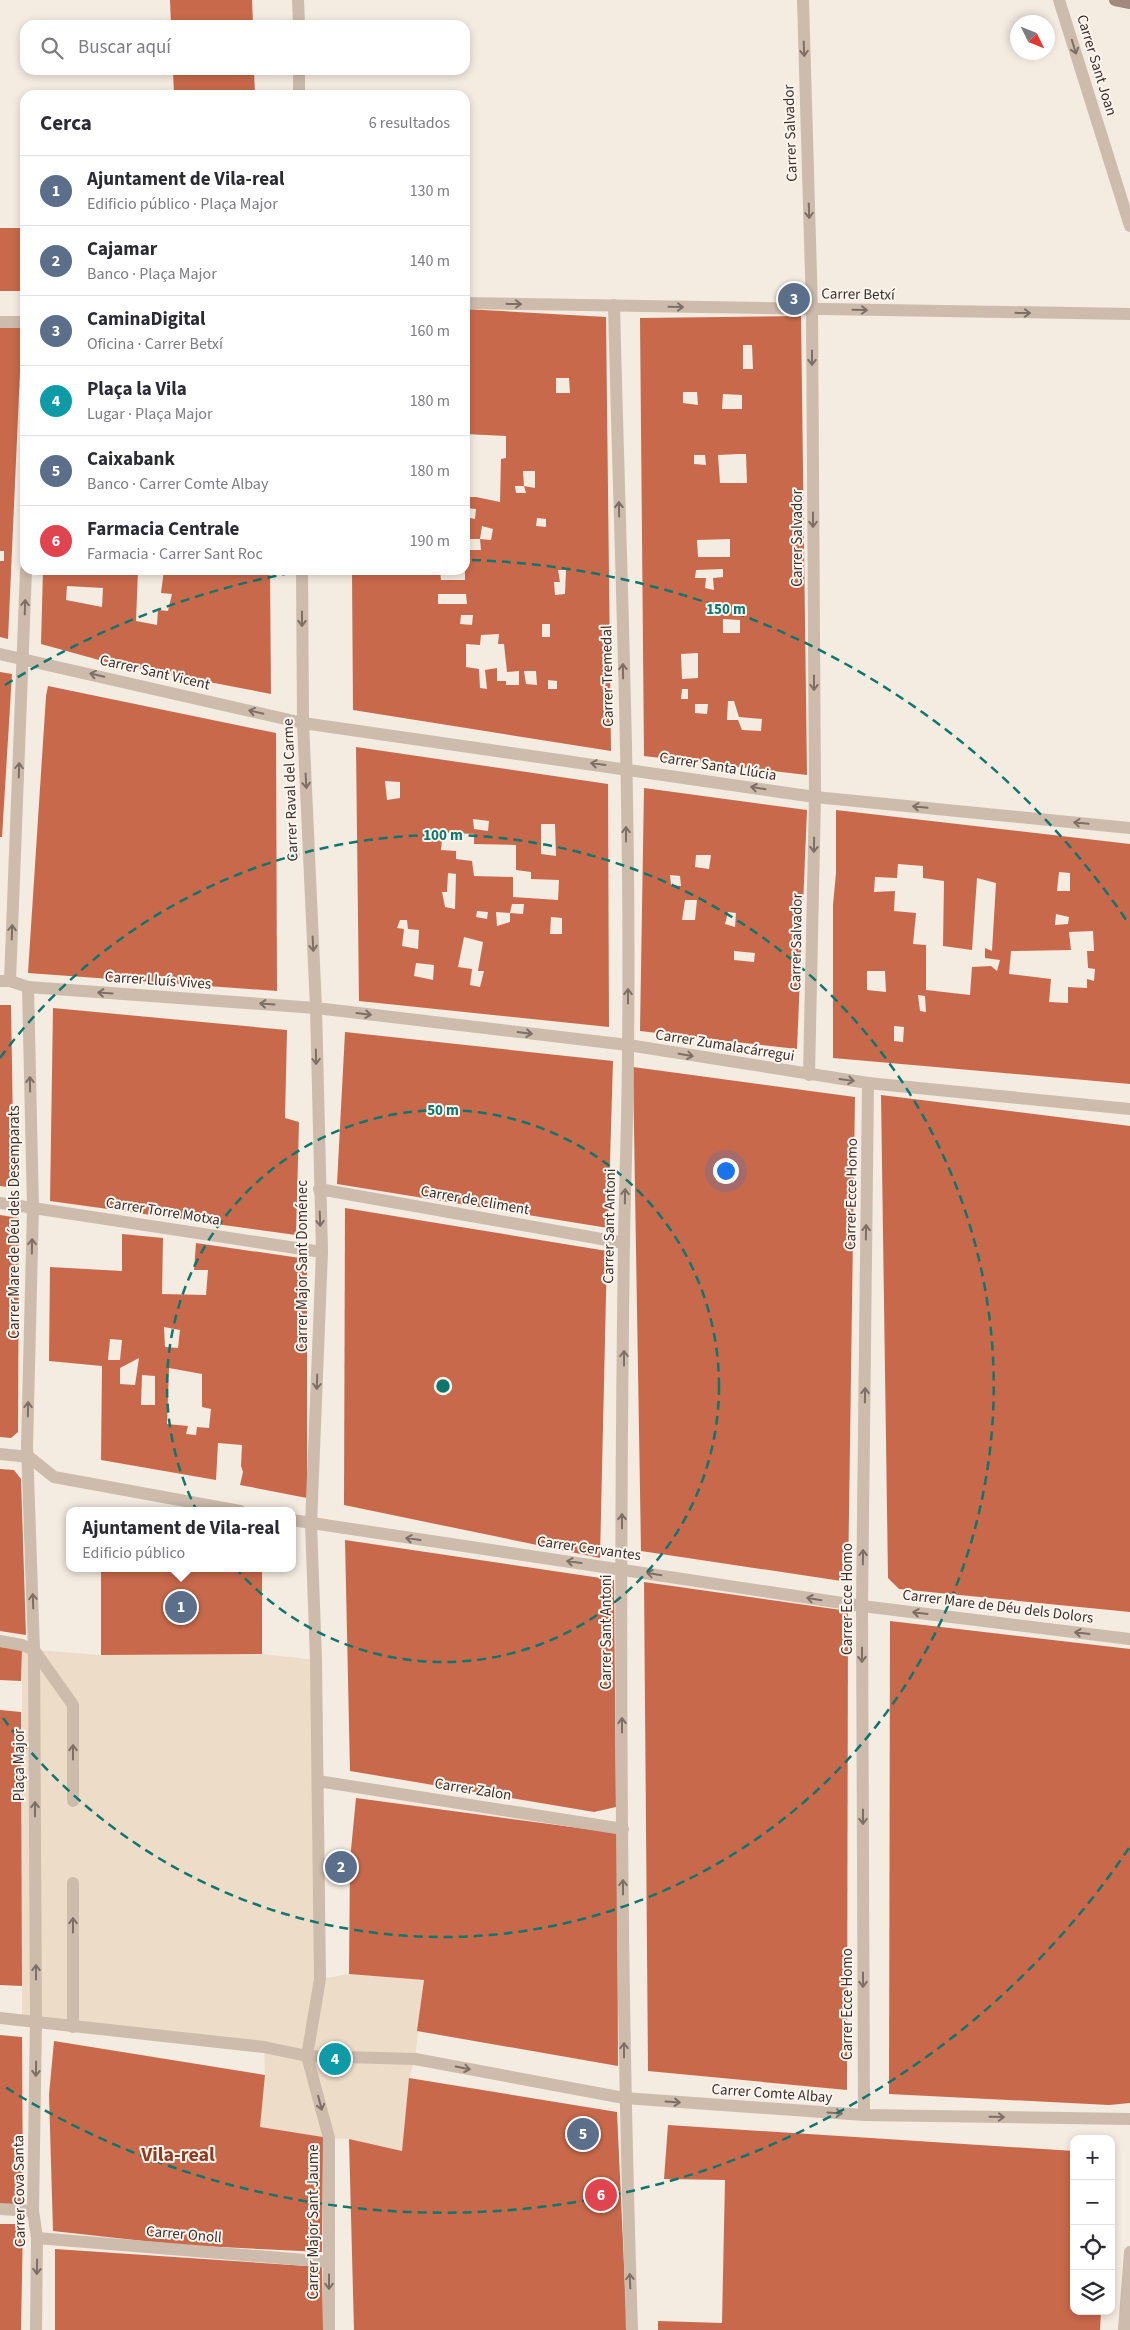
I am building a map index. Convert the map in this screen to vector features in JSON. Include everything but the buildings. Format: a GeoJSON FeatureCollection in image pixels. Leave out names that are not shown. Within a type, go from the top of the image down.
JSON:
{"type":"FeatureCollection","features":[{"type":"Feature","properties":{"kind":"street"},"geometry":{"type":"LineString","coordinates":[[298,0],[299,20]]}},
{"type":"Feature","properties":{"kind":"street","name":"Carrer Salvador"},"geometry":{"type":"LineString","coordinates":[[803,0],[812,309],[815,797],[809,1075]]}},
{"type":"Feature","properties":{"kind":"street","name":"Carrer Sant Joan"},"geometry":{"type":"LineString","coordinates":[[1059,0],[1130,226]]}},
{"type":"Feature","properties":{"kind":"street"},"geometry":{"type":"LineString","coordinates":[[1115,0],[1130,3]]}},
{"type":"Feature","properties":{"kind":"street"},"geometry":{"type":"LineString","coordinates":[[299,75],[299,90]]}},
{"type":"Feature","properties":{"kind":"street","name":"Carrer Betxí"},"geometry":{"type":"LineString","coordinates":[[470,303],[1130,314]]}},
{"type":"Feature","properties":{"kind":"street","name":"Carrer Tremedal"},"geometry":{"type":"LineString","coordinates":[[614,305],[626,768],[628,1045]]}},
{"type":"Feature","properties":{"kind":"street"},"geometry":{"type":"LineString","coordinates":[[0,322],[20,322]]}},
{"type":"Feature","properties":{"kind":"street"},"geometry":{"type":"LineString","coordinates":[[5,981],[24,658],[26,575]]}},
{"type":"Feature","properties":{"kind":"street","name":"Carrer Raval del Carme"},"geometry":{"type":"LineString","coordinates":[[302,575],[303,722],[316,1008]]}},
{"type":"Feature","properties":{"kind":"street","name":"Carrer Sant Vicent"},"geometry":{"type":"LineString","coordinates":[[0,654],[303,722]]}},
{"type":"Feature","properties":{"kind":"street","name":"Carrer Santa Llúcia"},"geometry":{"type":"LineString","coordinates":[[303,722],[815,797],[1130,828]]}},
{"type":"Feature","properties":{"kind":"street","name":"Carrer Lluís Vives"},"geometry":{"type":"LineString","coordinates":[[5,981],[28,987],[316,1008]]}},
{"type":"Feature","properties":{"kind":"street","name":"Carrer Mare de Déu dels Desemparats"},"geometry":{"type":"LineString","coordinates":[[28,987],[33,1208],[29,1457]]}},
{"type":"Feature","properties":{"kind":"street","name":"Carrer Zumalacárregui"},"geometry":{"type":"LineString","coordinates":[[316,1008],[628,1045],[868,1083],[1130,1109]]}},
{"type":"Feature","properties":{"kind":"street","name":"Carrer Major Sant Doménec"},"geometry":{"type":"LineString","coordinates":[[311,1524],[322,1252],[316,1008]]}},
{"type":"Feature","properties":{"kind":"street","name":"Carrer Sant Antoni"},"geometry":{"type":"LineString","coordinates":[[628,1045],[624,1243],[622,1570],[624,2098],[632,2330]]}},
{"type":"Feature","properties":{"kind":"street","name":"Carrer Ecce Homo"},"geometry":{"type":"LineString","coordinates":[[864,2116],[862,1606],[868,1083]]}},
{"type":"Feature","properties":{"kind":"street","name":"Carrer de Climent"},"geometry":{"type":"LineString","coordinates":[[319,1189],[624,1243]]}},
{"type":"Feature","properties":{"kind":"street","name":"Carrer Torre Motxa"},"geometry":{"type":"LineString","coordinates":[[0,1203],[322,1252]]}},
{"type":"Feature","properties":{"kind":"street"},"geometry":{"type":"LineString","coordinates":[[0,1454],[29,1457],[54,1477],[218,1507]]}},
{"type":"Feature","properties":{"kind":"street","name":"Plaça Major"},"geometry":{"type":"LineString","coordinates":[[29,1457],[34,1650],[36,2021]]}},
{"type":"Feature","properties":{"kind":"street"},"geometry":{"type":"LineString","coordinates":[[0,2018],[264,2047],[307,2056],[320,1979],[318,1781],[311,1524],[296,1521]]}},
{"type":"Feature","properties":{"kind":"street","name":"Carrer Cervantes"},"geometry":{"type":"LineString","coordinates":[[311,1524],[862,1606]]}},
{"type":"Feature","properties":{"kind":"street","name":"Carrer Mare de Déu dels Dolors"},"geometry":{"type":"LineString","coordinates":[[862,1606],[1130,1639]]}},
{"type":"Feature","properties":{"kind":"street"},"geometry":{"type":"LineString","coordinates":[[0,1641],[22,1645],[34,1650],[73,1705],[73,1800]]}},
{"type":"Feature","properties":{"kind":"street","name":"Carrer Zalon"},"geometry":{"type":"LineString","coordinates":[[318,1781],[623,1829]]}},
{"type":"Feature","properties":{"kind":"street"},"geometry":{"type":"LineString","coordinates":[[73,1884],[73,2027]]}},
{"type":"Feature","properties":{"kind":"street","name":"Carrer Cova Santa"},"geometry":{"type":"LineString","coordinates":[[36,2021],[33,2211],[37,2238],[36,2330]]}},
{"type":"Feature","properties":{"kind":"street","name":"Carrer Comte Albay"},"geometry":{"type":"LineString","coordinates":[[307,2056],[415,2059],[624,2098],[864,2116],[1130,2119]]}},
{"type":"Feature","properties":{"kind":"street","name":"Carrer Major Sant Jaume"},"geometry":{"type":"LineString","coordinates":[[307,2056],[329,2138],[329,2330]]}},
{"type":"Feature","properties":{"kind":"street"},"geometry":{"type":"LineString","coordinates":[[0,2209],[33,2211]]}},
{"type":"Feature","properties":{"kind":"street","name":"Carrer Onoll"},"geometry":{"type":"LineString","coordinates":[[37,2238],[329,2262]]}},
{"type":"Feature","properties":{"kind":"street"},"geometry":{"type":"LineString","coordinates":[[1124,2330],[1130,2252]]}},
{"type":"Feature","properties":{"kind":"shaded area"},"geometry":{"type":"Polygon","coordinates":[[[22,1649],[101,1655],[262,1654],[316,1660],[321,1979],[349,1974],[424,1980],[415,2059],[409,2078],[402,2151],[349,2139],[329,2138],[260,2127],[265,2075],[264,2047],[22,2020],[22,1649]]]}},
{"type":"Feature","properties":{"kind":"place","name":"CaminaDigital"},"geometry":{"type":"Point","coordinates":[794,299]}},
{"type":"Feature","properties":{"kind":"place","name":"Ajuntament de Vila-real"},"geometry":{"type":"Point","coordinates":[181,1607]}},
{"type":"Feature","properties":{"kind":"place","name":"Cajamar"},"geometry":{"type":"Point","coordinates":[341,1867]}},
{"type":"Feature","properties":{"kind":"place","name":"Plaça la Vila"},"geometry":{"type":"Point","coordinates":[335,2059]}},
{"type":"Feature","properties":{"kind":"place","name":"Caixabank"},"geometry":{"type":"Point","coordinates":[583,2134]}},
{"type":"Feature","properties":{"kind":"place","name":"Farmacia Centrale"},"geometry":{"type":"Point","coordinates":[601,2195]}},
{"type":"Feature","properties":{"kind":"district","name":"Vila-real"},"geometry":{"type":"Point","coordinates":[178,2154]}}]}
